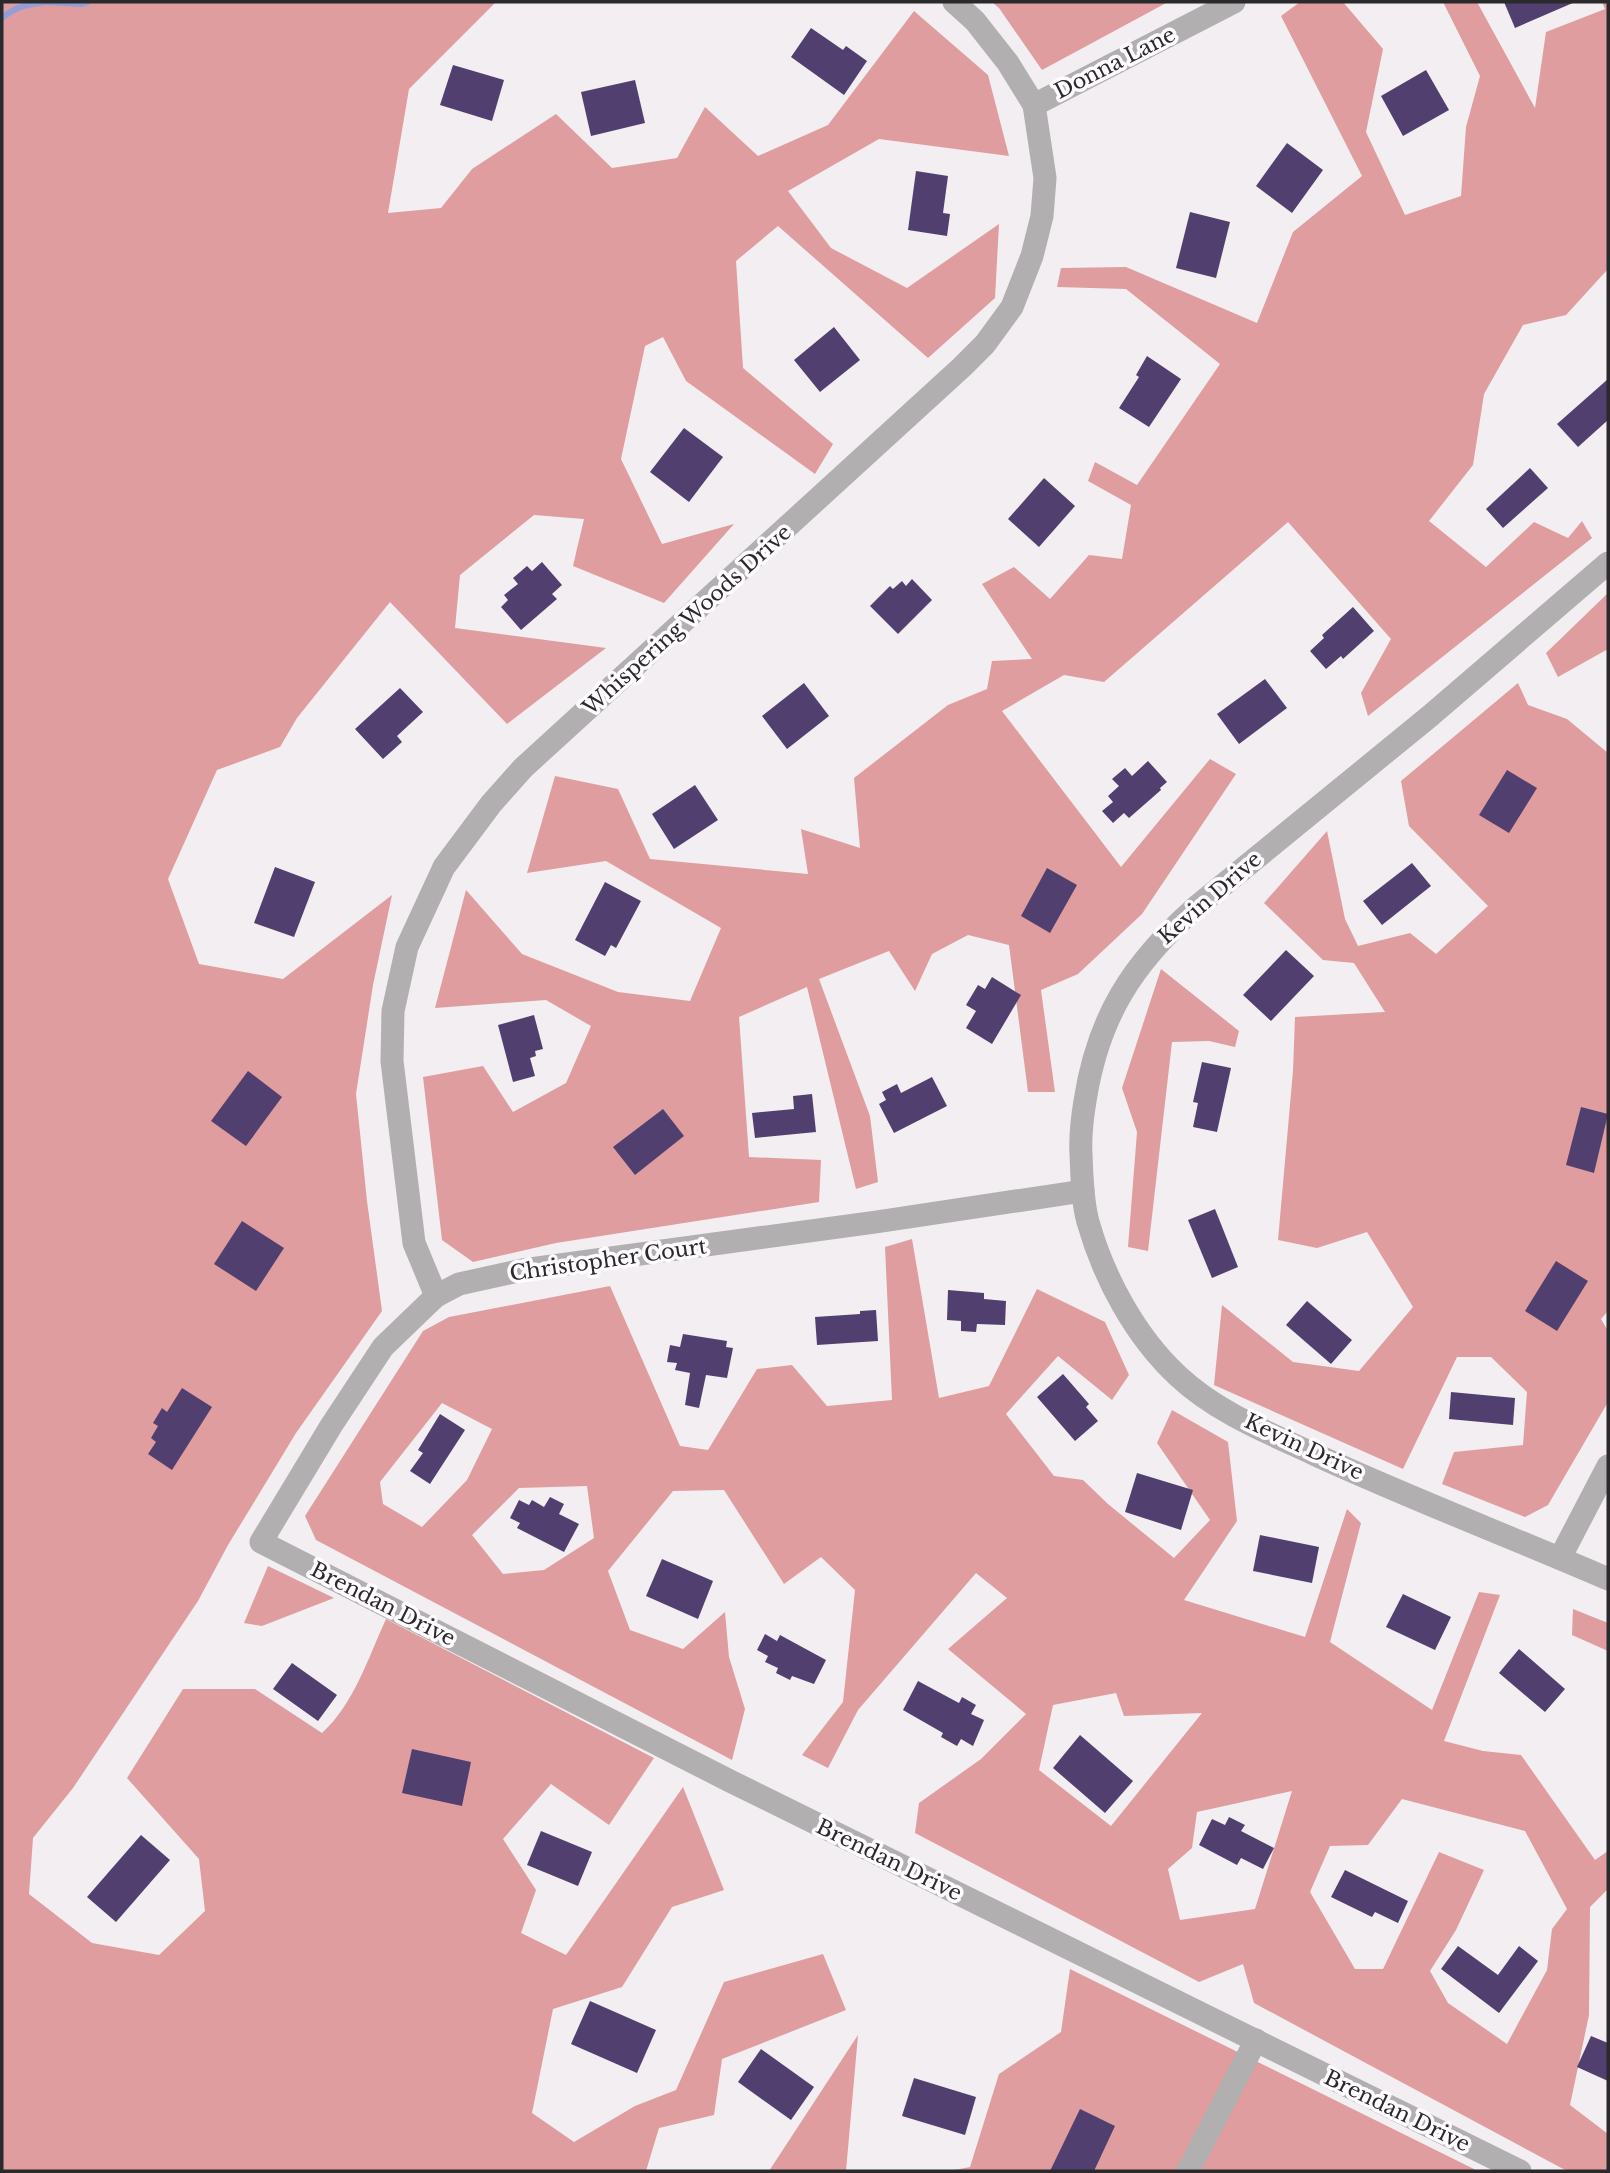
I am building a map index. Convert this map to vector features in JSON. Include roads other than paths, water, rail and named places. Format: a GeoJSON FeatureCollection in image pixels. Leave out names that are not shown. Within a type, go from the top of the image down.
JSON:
{"type":"FeatureCollection","features":[{"type":"Feature","properties":{"kind":"street","name":"Whispering Woods Drive"},"geometry":{"type":"LineString","coordinates":[[436,1296],[414,1243],[392,1061],[393,1011],[408,947],[444,867],[491,804],[523,768],[985,344],[1012,307],[1032,256],[1042,216],[1045,178],[1034,106],[1008,63],[975,21],[954,2]]}},
{"type":"Feature","properties":{"kind":"street","name":"Donna Lane"},"geometry":{"type":"LineString","coordinates":[[1034,106],[1234,2]]}},
{"type":"Feature","properties":{"kind":"street","name":"Kevin Drive"},"geometry":{"type":"LineString","coordinates":[[1608,563],[1468,684],[1195,908],[1147,954],[1111,1013],[1097,1044],[1080,1137],[1087,1221],[1104,1264],[1128,1313],[1150,1346],[1179,1377],[1209,1399],[1258,1428],[1346,1469],[1608,1579]]}},
{"type":"Feature","properties":{"kind":"street","name":"Christopher Court"},"geometry":{"type":"LineString","coordinates":[[261,1542],[331,1426],[383,1347],[436,1296],[459,1284],[523,1270],[1083,1191]]}},
{"type":"Feature","properties":{"kind":"street"},"geometry":{"type":"LineString","coordinates":[[1560,1559],[1608,1466]]}},
{"type":"Feature","properties":{"kind":"street","name":"Brendan Drive"},"geometry":{"type":"LineString","coordinates":[[261,1542],[730,1781],[1520,2171]]}},
{"type":"Feature","properties":{"kind":"street"},"geometry":{"type":"LineString","coordinates":[[1188,2171],[1256,2040]]}},
{"type":"Feature","properties":{"kind":"waterway"},"geometry":{"type":"LineString","coordinates":[[46,2],[88,2]]}},
{"type":"Feature","properties":{"kind":"waterway"},"geometry":{"type":"LineString","coordinates":[[2,18],[22,7],[46,2]]}}]}
